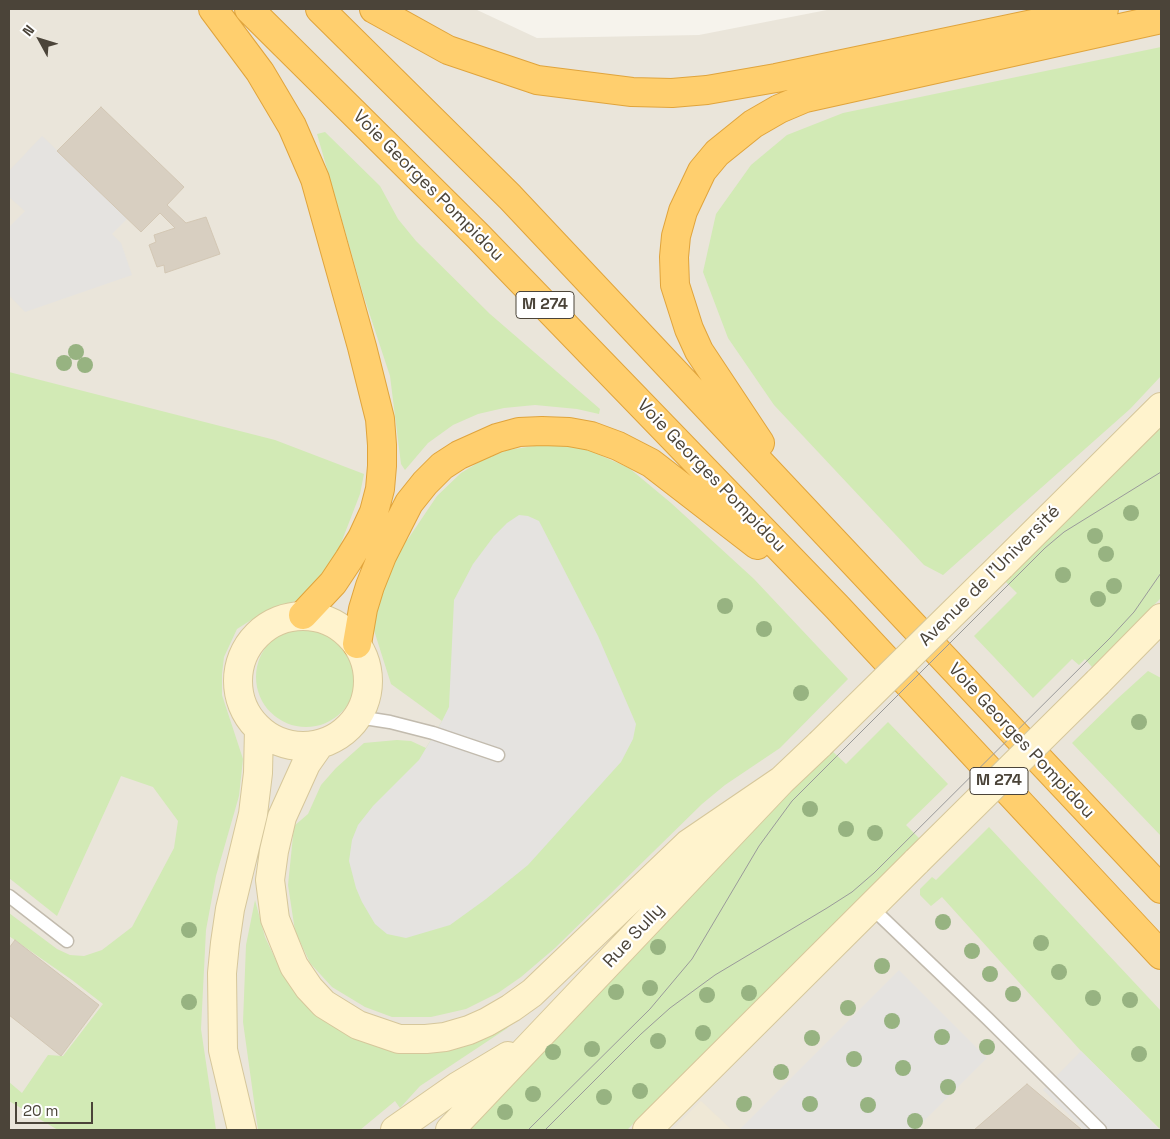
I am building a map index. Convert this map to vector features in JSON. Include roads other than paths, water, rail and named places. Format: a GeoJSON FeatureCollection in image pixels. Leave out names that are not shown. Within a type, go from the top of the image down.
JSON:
{"type":"FeatureCollection","features":[{"type":"Feature","properties":{"kind":"highway"},"geometry":{"type":"LineString","coordinates":[[213,9],[260,72],[292,126],[315,179],[380,419],[382,466],[380,489],[374,512],[362,538],[333,583],[303,616]]}},
{"type":"Feature","properties":{"kind":"highway","name":"Voie Georges Pompidou"},"geometry":{"type":"LineString","coordinates":[[249,9],[478,236],[837,607],[1161,955]]}},
{"type":"Feature","properties":{"kind":"highway","name":"Voie Georges Pompidou"},"geometry":{"type":"LineString","coordinates":[[320,9],[510,197],[1161,889]]}},
{"type":"Feature","properties":{"kind":"highway"},"geometry":{"type":"LineString","coordinates":[[374,9],[448,50],[537,80],[632,92],[672,93],[707,90],[776,78],[1104,9]]}},
{"type":"Feature","properties":{"kind":"highway"},"geometry":{"type":"LineString","coordinates":[[804,508],[703,358],[680,306],[675,284],[674,257],[676,236],[683,211],[702,171],[717,152],[740,132],[778,109],[805,98],[1161,19]]}},
{"type":"Feature","properties":{"kind":"highway"},"geometry":{"type":"LineString","coordinates":[[358,644],[370,586],[382,556],[409,502],[442,466],[459,455],[497,438],[527,432],[569,432],[591,436],[618,446],[651,463],[837,607]]}},
{"type":"Feature","properties":{"kind":"main road","name":"Avenue de l'Université"},"geometry":{"type":"LineString","coordinates":[[820,744],[1161,407]]}},
{"type":"Feature","properties":{"kind":"main road"},"geometry":{"type":"LineString","coordinates":[[303,616],[319,618],[334,623],[347,632],[358,644],[366,662],[369,680],[366,700],[358,717],[341,734],[320,744],[304,747],[287,745],[272,739],[247,716],[240,700],[238,683],[240,665],[246,649],[256,636],[270,624],[286,618],[303,616]]}},
{"type":"Feature","properties":{"kind":"main road"},"geometry":{"type":"LineString","coordinates":[[647,1130],[1161,618]]}},
{"type":"Feature","properties":{"kind":"main road"},"geometry":{"type":"LineString","coordinates":[[242,1130],[223,1050],[222,973],[224,943],[230,909],[253,814],[258,773],[259,729]]}},
{"type":"Feature","properties":{"kind":"main road"},"geometry":{"type":"LineString","coordinates":[[320,744],[306,764],[282,817],[270,880],[275,919],[294,966],[324,1004],[358,1025],[399,1039],[445,1037],[469,1030],[511,1008],[532,993],[688,844],[782,780]]}},
{"type":"Feature","properties":{"kind":"main road","name":"Rue Sully"},"geometry":{"type":"LineString","coordinates":[[450,1130],[782,780],[820,744]]}},
{"type":"Feature","properties":{"kind":"main road"},"geometry":{"type":"LineString","coordinates":[[395,1130],[458,1086],[535,1040]]}},
{"type":"Feature","properties":{"kind":"lane"},"geometry":{"type":"LineString","coordinates":[[358,717],[390,722],[433,733],[498,754]]}},
{"type":"Feature","properties":{"kind":"lane"},"geometry":{"type":"LineString","coordinates":[[9,896],[67,941]]}},
{"type":"Feature","properties":{"kind":"lane"},"geometry":{"type":"LineString","coordinates":[[871,907],[1100,1130]]}},
{"type":"Feature","properties":{"kind":"tram line"},"geometry":{"type":"LineString","coordinates":[[528,1130],[650,1009],[692,959],[759,846],[792,801],[1045,548],[1064,532],[1161,472]]}},
{"type":"Feature","properties":{"kind":"tram line"},"geometry":{"type":"LineString","coordinates":[[545,1130],[641,1034],[670,1008],[715,975],[852,892],[874,873],[1110,638],[1134,612],[1161,573]]}}]}
